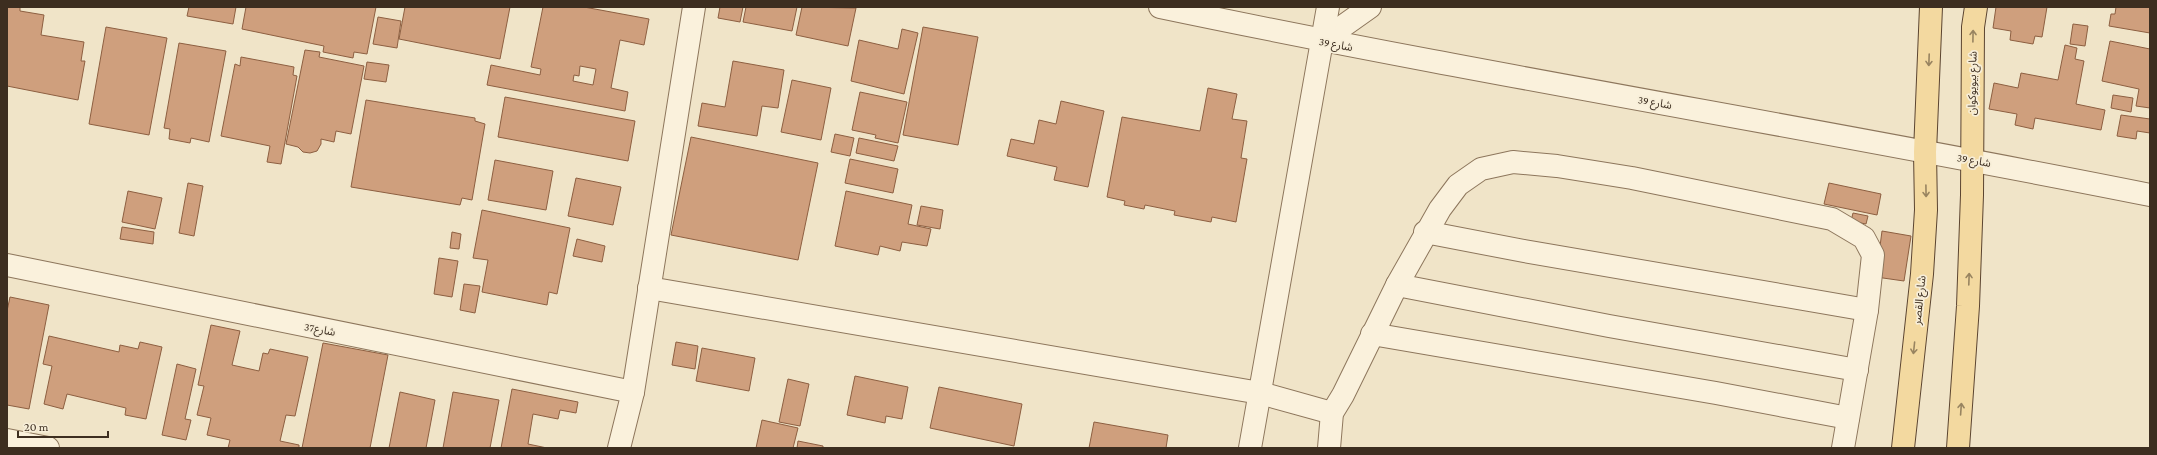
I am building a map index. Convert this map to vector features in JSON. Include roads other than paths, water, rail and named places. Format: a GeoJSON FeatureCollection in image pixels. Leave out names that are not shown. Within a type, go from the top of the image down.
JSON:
{"type":"FeatureCollection","features":[{"type":"Feature","properties":{"kind":"main road"},"geometry":{"type":"LineString","coordinates":[[1926,152],[1931,7]]}},
{"type":"Feature","properties":{"kind":"main road","name":"شارع بيويوكوان"},"geometry":{"type":"LineString","coordinates":[[1971,159],[1973,28],[1976,7]]}},
{"type":"Feature","properties":{"kind":"main road","name":"شارع القصر"},"geometry":{"type":"LineString","coordinates":[[1903,448],[1922,274],[1926,210],[1926,152]]}},
{"type":"Feature","properties":{"kind":"main road"},"geometry":{"type":"LineString","coordinates":[[1958,448],[1968,306],[1972,195],[1971,159]]}},
{"type":"Feature","properties":{"kind":"street"},"geometry":{"type":"LineString","coordinates":[[619,448],[633,392],[694,7]]}},
{"type":"Feature","properties":{"kind":"street","name":"شارع 39"},"geometry":{"type":"LineString","coordinates":[[1160,7],[1322,41],[1971,159],[2150,195]]}},
{"type":"Feature","properties":{"kind":"street"},"geometry":{"type":"LineString","coordinates":[[1250,448],[1328,7]]}},
{"type":"Feature","properties":{"kind":"street"},"geometry":{"type":"LineString","coordinates":[[1322,41],[1370,7]]}},
{"type":"Feature","properties":{"kind":"street"},"geometry":{"type":"LineString","coordinates":[[1329,448],[1332,413],[1343,395],[1397,285],[1425,232],[1440,208],[1458,186],[1481,169],[1513,162],[1557,166],[1632,178],[1832,219],[1864,238],[1873,255],[1867,310],[1843,448]]}},
{"type":"Feature","properties":{"kind":"street"},"geometry":{"type":"LineString","coordinates":[[1425,232],[1531,252],[1867,310]]}},
{"type":"Feature","properties":{"kind":"street","name":"شارع37"},"geometry":{"type":"LineString","coordinates":[[7,265],[633,392]]}},
{"type":"Feature","properties":{"kind":"street"},"geometry":{"type":"LineString","coordinates":[[1397,285],[1609,326],[1857,370]]}},
{"type":"Feature","properties":{"kind":"street"},"geometry":{"type":"LineString","coordinates":[[650,288],[1260,392],[1332,413]]}},
{"type":"Feature","properties":{"kind":"street"},"geometry":{"type":"LineString","coordinates":[[1372,334],[1716,393],[1848,418]]}},
{"type":"Feature","properties":{"kind":"street"},"geometry":{"type":"LineString","coordinates":[[7,440],[48,448]]}}]}
